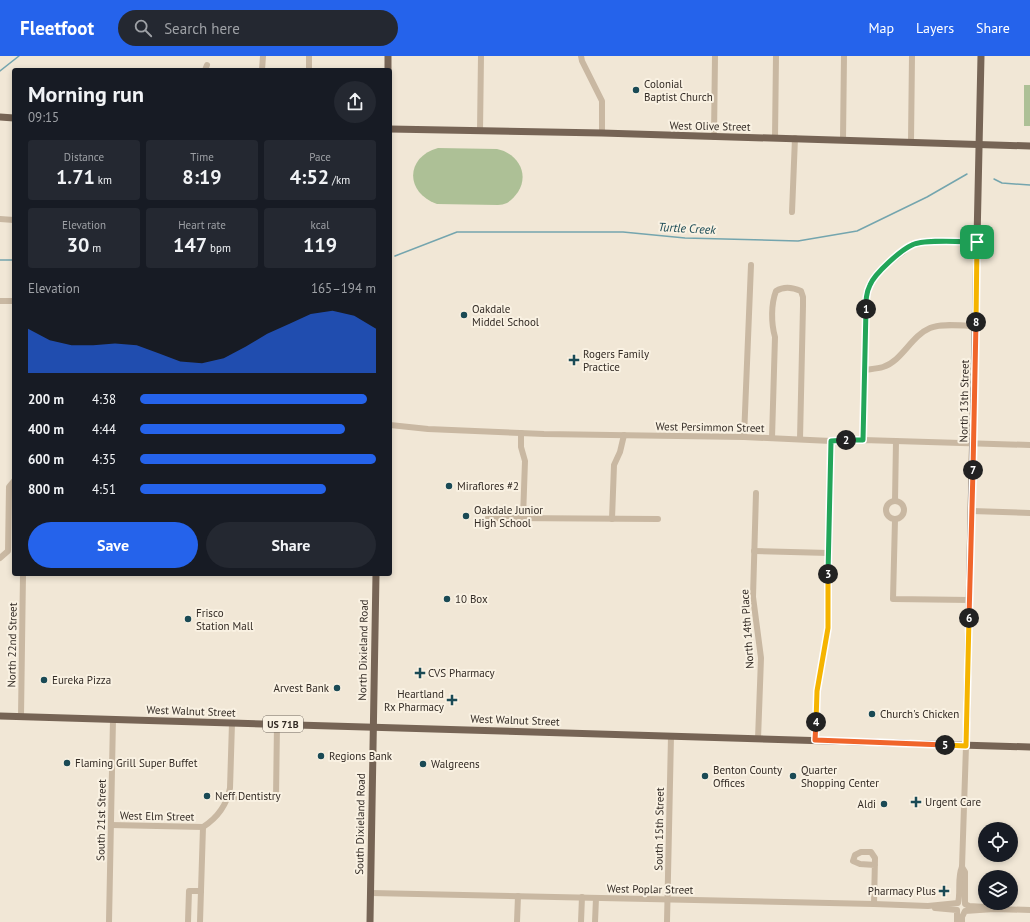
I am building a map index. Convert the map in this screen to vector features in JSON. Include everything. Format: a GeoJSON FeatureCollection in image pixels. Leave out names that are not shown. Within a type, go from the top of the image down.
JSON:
{"type":"FeatureCollection","features":[{"type":"Feature","properties":{"kind":"main road"},"geometry":{"type":"LineString","coordinates":[[388,56],[388,68]]}},
{"type":"Feature","properties":{"kind":"main road","name":"North 13th Street"},"geometry":{"type":"LineString","coordinates":[[966,746],[974,444],[981,56]]}},
{"type":"Feature","properties":{"kind":"main road"},"geometry":{"type":"LineString","coordinates":[[0,118],[12,118]]}},
{"type":"Feature","properties":{"kind":"main road","name":"West Olive Street"},"geometry":{"type":"LineString","coordinates":[[392,129],[911,141],[1030,146]]}},
{"type":"Feature","properties":{"kind":"main road","name":"North Dixieland Road"},"geometry":{"type":"LineString","coordinates":[[372,727],[376,576]]}},
{"type":"Feature","properties":{"kind":"main road","name":"West Walnut Street"},"geometry":{"type":"LineString","coordinates":[[0,716],[1030,747]]}},
{"type":"Feature","properties":{"kind":"main road","name":"South Dixieland Road"},"geometry":{"type":"LineString","coordinates":[[370,922],[372,727]]}},
{"type":"Feature","properties":{"kind":"street"},"geometry":{"type":"LineString","coordinates":[[262,68],[263,56]]}},
{"type":"Feature","properties":{"kind":"street"},"geometry":{"type":"LineString","coordinates":[[309,68],[310,56]]}},
{"type":"Feature","properties":{"kind":"street"},"geometry":{"type":"LineString","coordinates":[[480,131],[481,56]]}},
{"type":"Feature","properties":{"kind":"street"},"geometry":{"type":"LineString","coordinates":[[581,56],[582,61],[602,100],[602,133]]}},
{"type":"Feature","properties":{"kind":"street"},"geometry":{"type":"LineString","coordinates":[[714,137],[715,56]]}},
{"type":"Feature","properties":{"kind":"street"},"geometry":{"type":"LineString","coordinates":[[775,138],[776,56]]}},
{"type":"Feature","properties":{"kind":"street"},"geometry":{"type":"LineString","coordinates":[[843,140],[844,56]]}},
{"type":"Feature","properties":{"kind":"street"},"geometry":{"type":"LineString","coordinates":[[911,141],[912,56]]}},
{"type":"Feature","properties":{"kind":"street"},"geometry":{"type":"LineString","coordinates":[[792,212],[795,138]]}},
{"type":"Feature","properties":{"kind":"street"},"geometry":{"type":"LineString","coordinates":[[0,219],[12,220]]}},
{"type":"Feature","properties":{"kind":"street"},"geometry":{"type":"LineString","coordinates":[[863,440],[866,295],[870,283],[885,266],[912,245],[923,242],[977,242]]}},
{"type":"Feature","properties":{"kind":"street"},"geometry":{"type":"LineString","coordinates":[[744,436],[750,265]]}},
{"type":"Feature","properties":{"kind":"street"},"geometry":{"type":"LineString","coordinates":[[772,438],[775,337],[772,328],[773,298],[776,291],[781,288],[792,288],[801,291],[803,301],[800,439]]}},
{"type":"Feature","properties":{"kind":"street"},"geometry":{"type":"LineString","coordinates":[[0,301],[12,301]]}},
{"type":"Feature","properties":{"kind":"street"},"geometry":{"type":"LineString","coordinates":[[864,370],[883,367],[891,363],[920,335],[930,328],[941,326],[976,326]]}},
{"type":"Feature","properties":{"kind":"street","name":"West Persimmon Street"},"geometry":{"type":"LineString","coordinates":[[392,426],[521,433],[744,436],[831,441],[863,440],[1030,446]]}},
{"type":"Feature","properties":{"kind":"street"},"geometry":{"type":"LineString","coordinates":[[521,433],[521,447],[525,461],[523,518]]}},
{"type":"Feature","properties":{"kind":"street"},"geometry":{"type":"LineString","coordinates":[[612,519],[614,464],[620,452],[624,435]]}},
{"type":"Feature","properties":{"kind":"street"},"geometry":{"type":"LineString","coordinates":[[815,740],[817,691],[828,628],[831,441]]}},
{"type":"Feature","properties":{"kind":"street"},"geometry":{"type":"LineString","coordinates":[[895,501],[896,441]]}},
{"type":"Feature","properties":{"kind":"street"},"geometry":{"type":"LineString","coordinates":[[0,558],[8,551],[9,487],[12,483]]}},
{"type":"Feature","properties":{"kind":"street","name":"North 14th Place"},"geometry":{"type":"LineString","coordinates":[[756,493],[753,597],[754,614],[761,658],[758,739]]}},
{"type":"Feature","properties":{"kind":"street"},"geometry":{"type":"LineString","coordinates":[[895,501],[902,504],[904,509],[901,518],[895,520],[887,516],[886,510],[888,504],[895,501]]}},
{"type":"Feature","properties":{"kind":"street"},"geometry":{"type":"LineString","coordinates":[[972,511],[1030,513]]}},
{"type":"Feature","properties":{"kind":"street"},"geometry":{"type":"LineString","coordinates":[[488,518],[544,517],[658,519]]}},
{"type":"Feature","properties":{"kind":"street"},"geometry":{"type":"LineString","coordinates":[[895,520],[893,599],[970,600]]}},
{"type":"Feature","properties":{"kind":"street"},"geometry":{"type":"LineString","coordinates":[[754,551],[829,553]]}},
{"type":"Feature","properties":{"kind":"street","name":"North 22nd Street"},"geometry":{"type":"LineString","coordinates":[[21,716],[23,576]]}},
{"type":"Feature","properties":{"kind":"street","name":"South 21st Street"},"geometry":{"type":"LineString","coordinates":[[109,922],[113,719]]}},
{"type":"Feature","properties":{"kind":"street"},"geometry":{"type":"LineString","coordinates":[[200,922],[203,827],[211,821],[224,805],[228,796],[230,788],[232,723]]}},
{"type":"Feature","properties":{"kind":"street"},"geometry":{"type":"LineString","coordinates":[[228,796],[276,798],[277,724]]}},
{"type":"Feature","properties":{"kind":"street","name":"South 15th Street"},"geometry":{"type":"LineString","coordinates":[[667,922],[671,736]]}},
{"type":"Feature","properties":{"kind":"street"},"geometry":{"type":"LineString","coordinates":[[957,922],[956,906],[959,898],[960,872],[962,868],[966,746]]}},
{"type":"Feature","properties":{"kind":"street","name":"West Elm Street"},"geometry":{"type":"LineString","coordinates":[[111,825],[203,827]]}},
{"type":"Feature","properties":{"kind":"street"},"geometry":{"type":"LineString","coordinates":[[874,904],[875,865]]}},
{"type":"Feature","properties":{"kind":"street"},"geometry":{"type":"LineString","coordinates":[[962,868],[965,872],[965,904],[967,907],[962,917],[962,922]]}},
{"type":"Feature","properties":{"kind":"street"},"geometry":{"type":"LineString","coordinates":[[188,922],[189,891],[201,891]]}},
{"type":"Feature","properties":{"kind":"street","name":"West Poplar Street"},"geometry":{"type":"LineString","coordinates":[[371,893],[928,906],[958,903]]}},
{"type":"Feature","properties":{"kind":"street"},"geometry":{"type":"LineString","coordinates":[[517,922],[518,896]]}},
{"type":"Feature","properties":{"kind":"street"},"geometry":{"type":"LineString","coordinates":[[581,922],[582,897]]}},
{"type":"Feature","properties":{"kind":"street"},"geometry":{"type":"LineString","coordinates":[[595,922],[596,898]]}},
{"type":"Feature","properties":{"kind":"street"},"geometry":{"type":"LineString","coordinates":[[958,903],[962,902],[969,906],[978,906]]}},
{"type":"Feature","properties":{"kind":"street","name":"West Poplar Street"},"geometry":{"type":"LineString","coordinates":[[928,906],[956,910]]}},
{"type":"Feature","properties":{"kind":"street"},"geometry":{"type":"LineString","coordinates":[[956,910],[960,912],[980,910]]}},
{"type":"Feature","properties":{"kind":"street"},"geometry":{"type":"LineString","coordinates":[[1018,910],[1030,910]]}},
{"type":"Feature","properties":{"kind":"green space"},"geometry":{"type":"Polygon","coordinates":[[[1024,85],[1030,85],[1030,126],[1024,126],[1024,85]]]}},
{"type":"Feature","properties":{"kind":"green space"},"geometry":{"type":"Polygon","coordinates":[[[438,148],[497,149],[504,151],[516,159],[520,165],[523,178],[518,192],[509,202],[499,205],[437,204],[427,199],[419,192],[413,175],[419,159],[438,148]]]}},
{"type":"Feature","properties":{"kind":"waterway"},"geometry":{"type":"LineString","coordinates":[[0,71],[19,56]]}},
{"type":"Feature","properties":{"kind":"waterway","name":"Turtle Creek"},"geometry":{"type":"LineString","coordinates":[[395,256],[457,232],[623,232],[685,238],[798,241],[857,231],[927,197],[967,174]]}},
{"type":"Feature","properties":{"kind":"waterway","name":"Turtle Creek"},"geometry":{"type":"LineString","coordinates":[[994,179],[1002,183],[1030,185]]}},
{"type":"Feature","properties":{"kind":"waterway","name":"Turtle Creek"},"geometry":{"type":"LineString","coordinates":[[0,260],[12,260]]}},
{"type":"Feature","properties":{"kind":"place","name":"Colonial Baptist Church"},"geometry":{"type":"Point","coordinates":[636,90]}},
{"type":"Feature","properties":{"kind":"place","name":"Oakdale Middel School"},"geometry":{"type":"Point","coordinates":[464,315]}},
{"type":"Feature","properties":{"kind":"place","name":"Rogers Family Practice"},"geometry":{"type":"Point","coordinates":[574,360]}},
{"type":"Feature","properties":{"kind":"place","name":"Miraflores #2"},"geometry":{"type":"Point","coordinates":[449,486]}},
{"type":"Feature","properties":{"kind":"place","name":"Oakdale Junior High School"},"geometry":{"type":"Point","coordinates":[466,516]}},
{"type":"Feature","properties":{"kind":"place","name":"10 Box"},"geometry":{"type":"Point","coordinates":[447,599]}},
{"type":"Feature","properties":{"kind":"place","name":"Frisco Station Mall"},"geometry":{"type":"Point","coordinates":[188,619]}},
{"type":"Feature","properties":{"kind":"place","name":"CVS Pharmacy"},"geometry":{"type":"Point","coordinates":[420,673]}},
{"type":"Feature","properties":{"kind":"place","name":"Eureka Pizza"},"geometry":{"type":"Point","coordinates":[44,680]}},
{"type":"Feature","properties":{"kind":"place","name":"Arvest Bank"},"geometry":{"type":"Point","coordinates":[337,688]}},
{"type":"Feature","properties":{"kind":"place","name":"Heartland Rx Pharmacy"},"geometry":{"type":"Point","coordinates":[452,700]}},
{"type":"Feature","properties":{"kind":"place","name":"Church's Chicken"},"geometry":{"type":"Point","coordinates":[872,714]}},
{"type":"Feature","properties":{"kind":"place","name":"Regions Bank"},"geometry":{"type":"Point","coordinates":[321,756]}},
{"type":"Feature","properties":{"kind":"place","name":"Flaming Grill Super Buffet"},"geometry":{"type":"Point","coordinates":[67,763]}},
{"type":"Feature","properties":{"kind":"place","name":"Walgreens"},"geometry":{"type":"Point","coordinates":[423,764]}},
{"type":"Feature","properties":{"kind":"place","name":"Benton County Offices"},"geometry":{"type":"Point","coordinates":[705,776]}},
{"type":"Feature","properties":{"kind":"place","name":"Quarter Shopping Center"},"geometry":{"type":"Point","coordinates":[793,776]}},
{"type":"Feature","properties":{"kind":"place","name":"Neff Dentistry"},"geometry":{"type":"Point","coordinates":[207,796]}},
{"type":"Feature","properties":{"kind":"place","name":"Urgent Care"},"geometry":{"type":"Point","coordinates":[916,802]}},
{"type":"Feature","properties":{"kind":"place","name":"Aldi"},"geometry":{"type":"Point","coordinates":[884,804]}},
{"type":"Feature","properties":{"kind":"place","name":"Pharmacy Plus"},"geometry":{"type":"Point","coordinates":[944,891]}},
{"type":"Feature","properties":{"kind":"route"},"geometry":{"type":"LineString","coordinates":[[923,242],[977,242],[974,444],[966,746],[815,740],[817,691],[828,628],[831,441],[863,440],[866,295],[870,283],[885,266],[912,245],[923,242]]}}]}
